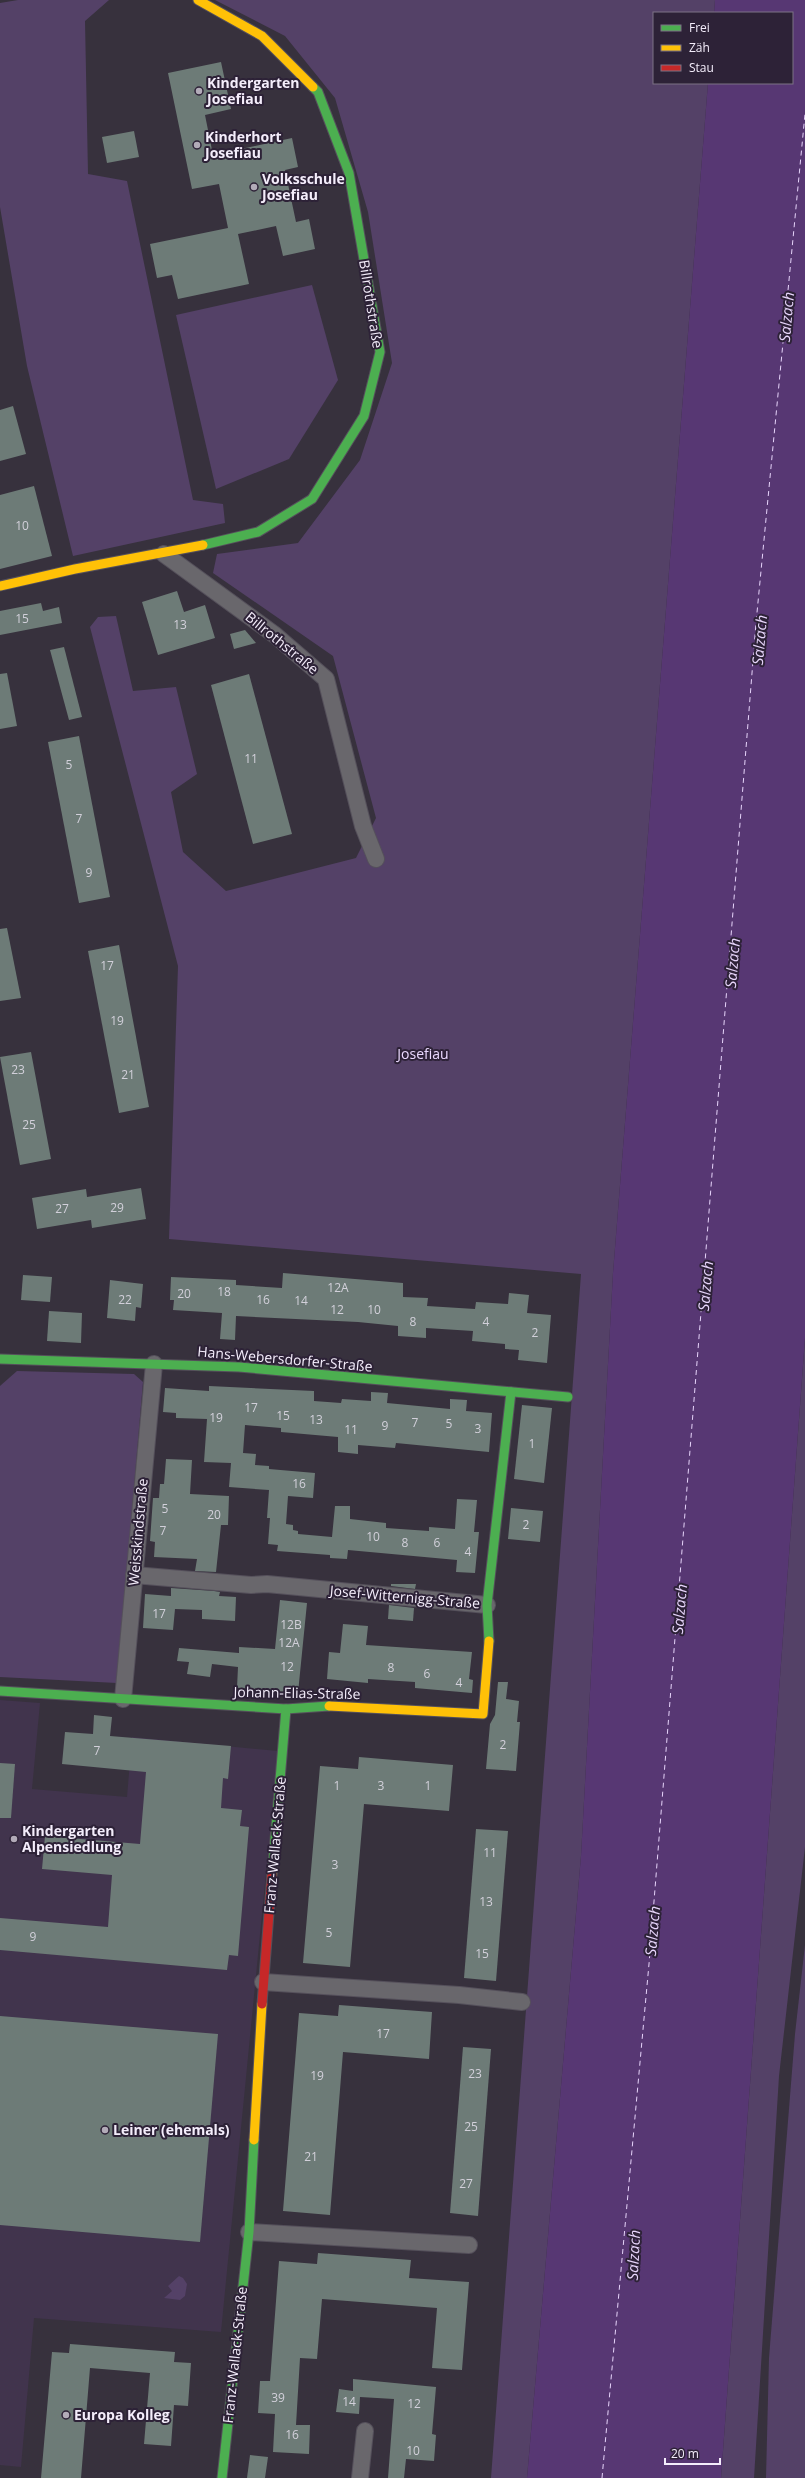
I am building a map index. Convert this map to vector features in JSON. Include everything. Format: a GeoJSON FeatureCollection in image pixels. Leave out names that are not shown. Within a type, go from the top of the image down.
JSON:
{"type":"FeatureCollection","features":[{"type":"Feature","properties":{"kind":"street","name":"Billrothstraße"},"geometry":{"type":"LineString","coordinates":[[0,586],[75,569],[164,554],[258,532],[312,499],[364,416],[380,352],[349,173],[318,92],[262,36],[198,0]]}},
{"type":"Feature","properties":{"kind":"street","name":"Billrothstraße"},"geometry":{"type":"LineString","coordinates":[[164,554],[275,635],[326,680],[364,826],[376,859]]}},
{"type":"Feature","properties":{"kind":"street","name":"Hans-Webersdorfer-Straße"},"geometry":{"type":"LineString","coordinates":[[0,1360],[239,1367],[568,1397]]}},
{"type":"Feature","properties":{"kind":"street","name":"Weisskindstraße"},"geometry":{"type":"LineString","coordinates":[[123,1699],[154,1364]]}},
{"type":"Feature","properties":{"kind":"street","name":"Josef-Witternigg-Straße"},"geometry":{"type":"LineString","coordinates":[[134,1575],[251,1585],[267,1584],[487,1605],[511,1392]]}},
{"type":"Feature","properties":{"kind":"street","name":"Johann-Elias-Straße"},"geometry":{"type":"LineString","coordinates":[[0,1691],[286,1709],[319,1705],[483,1714],[490,1628],[487,1605]]}},
{"type":"Feature","properties":{"kind":"street","name":"Franz-Wallack-Straße"},"geometry":{"type":"LineString","coordinates":[[222,2478],[249,2232],[263,1982],[286,1709]]}},
{"type":"Feature","properties":{"kind":"street"},"geometry":{"type":"LineString","coordinates":[[263,1982],[459,1995],[522,2002]]}},
{"type":"Feature","properties":{"kind":"street"},"geometry":{"type":"LineString","coordinates":[[249,2232],[468,2245]]}},
{"type":"Feature","properties":{"kind":"street"},"geometry":{"type":"LineString","coordinates":[[360,2478],[365,2431]]}},
{"type":"Feature","properties":{"kind":"shaded area"},"geometry":{"type":"Polygon","coordinates":[[[0,1700],[40,1703],[32,1789],[127,1797],[132,1737],[278,1751],[221,2332],[34,2318],[21,2467],[0,2465],[0,1700]]]}},
{"type":"Feature","properties":{"kind":"green space"},"geometry":{"type":"Polygon","coordinates":[[[18,0],[109,0],[85,21],[88,174],[127,181],[193,500],[223,504],[225,523],[73,556],[27,366],[0,207],[0,3],[18,0]]]}},
{"type":"Feature","properties":{"kind":"green space","name":"Josefiau"},"geometry":{"type":"Polygon","coordinates":[[[215,0],[715,0],[714,12],[653,12],[653,84],[708,84],[613,1273],[581,1856],[527,2478],[491,2478],[581,1274],[169,1239],[178,966],[90,627],[98,617],[116,616],[133,691],[176,687],[197,774],[171,792],[183,852],[226,891],[356,858],[376,818],[333,656],[213,573],[217,554],[298,543],[360,460],[392,363],[368,212],[335,98],[285,36],[215,0]]]}},
{"type":"Feature","properties":{"kind":"green space"},"geometry":{"type":"Polygon","coordinates":[[[312,285],[338,380],[289,459],[216,489],[176,315],[312,285]]]}},
{"type":"Feature","properties":{"kind":"green space"},"geometry":{"type":"Polygon","coordinates":[[[805,1338],[805,1847],[779,2076],[754,2478],[721,2478],[805,1338]]]}},
{"type":"Feature","properties":{"kind":"green space"},"geometry":{"type":"Polygon","coordinates":[[[17,1371],[134,1374],[143,1382],[117,1683],[0,1677],[0,1386],[17,1371]]]}},
{"type":"Feature","properties":{"kind":"green space"},"geometry":{"type":"Polygon","coordinates":[[[805,1945],[805,2478],[766,2478],[769,2358],[795,2034],[805,1945]]]}},
{"type":"Feature","properties":{"kind":"green space"},"geometry":{"type":"Polygon","coordinates":[[[179,2276],[183,2278],[187,2284],[185,2296],[180,2300],[164,2298],[172,2291],[168,2286],[179,2276]]]}},
{"type":"Feature","properties":{"kind":"water","name":"Salzach"},"geometry":{"type":"Polygon","coordinates":[[[715,0],[805,0],[805,1338],[721,2478],[527,2478],[581,1856],[613,1273],[708,84],[793,84],[793,12],[714,12],[715,0]]]}},
{"type":"Feature","properties":{"kind":"building"},"geometry":{"type":"Polygon","coordinates":[[[221,62],[231,109],[205,115],[213,155],[292,138],[298,167],[285,170],[296,222],[309,219],[315,249],[283,256],[276,226],[238,234],[249,284],[178,299],[172,275],[157,278],[150,244],[228,228],[219,184],[192,189],[168,73],[221,62]]]}},
{"type":"Feature","properties":{"kind":"building"},"geometry":{"type":"Polygon","coordinates":[[[134,131],[139,157],[107,163],[102,137],[134,131]]]}},
{"type":"Feature","properties":{"kind":"building"},"geometry":{"type":"Polygon","coordinates":[[[13,406],[26,454],[0,461],[0,410],[13,406]]]}},
{"type":"Feature","properties":{"kind":"building"},"geometry":{"type":"Polygon","coordinates":[[[34,486],[52,556],[0,569],[0,495],[34,486]]]}},
{"type":"Feature","properties":{"kind":"building"},"geometry":{"type":"Polygon","coordinates":[[[177,591],[184,612],[205,605],[215,638],[158,655],[142,602],[177,591]]]}},
{"type":"Feature","properties":{"kind":"building"},"geometry":{"type":"Polygon","coordinates":[[[41,603],[43,611],[59,607],[62,623],[0,635],[0,611],[41,603]]]}},
{"type":"Feature","properties":{"kind":"building"},"geometry":{"type":"Polygon","coordinates":[[[245,630],[256,643],[234,649],[230,634],[245,630]]]}},
{"type":"Feature","properties":{"kind":"building"},"geometry":{"type":"Polygon","coordinates":[[[64,647],[82,717],[69,720],[50,650],[64,647]]]}},
{"type":"Feature","properties":{"kind":"building"},"geometry":{"type":"Polygon","coordinates":[[[7,673],[17,726],[0,729],[0,674],[7,673]]]}},
{"type":"Feature","properties":{"kind":"building"},"geometry":{"type":"Polygon","coordinates":[[[249,674],[292,834],[253,844],[211,685],[249,674]]]}},
{"type":"Feature","properties":{"kind":"building"},"geometry":{"type":"Polygon","coordinates":[[[79,736],[110,897],[79,903],[48,742],[79,736]]]}},
{"type":"Feature","properties":{"kind":"building"},"geometry":{"type":"Polygon","coordinates":[[[7,928],[21,998],[0,1001],[0,929],[7,928]]]}},
{"type":"Feature","properties":{"kind":"building"},"geometry":{"type":"Polygon","coordinates":[[[119,945],[149,1107],[119,1113],[88,951],[119,945]]]}},
{"type":"Feature","properties":{"kind":"building"},"geometry":{"type":"Polygon","coordinates":[[[31,1052],[51,1159],[20,1165],[0,1057],[31,1052]]]}},
{"type":"Feature","properties":{"kind":"building"},"geometry":{"type":"Polygon","coordinates":[[[141,1188],[146,1219],[92,1228],[91,1220],[37,1229],[32,1198],[86,1189],[87,1197],[141,1188]]]}},
{"type":"Feature","properties":{"kind":"building"},"geometry":{"type":"Polygon","coordinates":[[[283,1273],[403,1283],[403,1297],[428,1298],[427,1306],[475,1309],[476,1302],[508,1304],[509,1293],[529,1295],[527,1313],[551,1315],[547,1363],[518,1360],[519,1350],[505,1349],[505,1344],[472,1341],[473,1331],[426,1328],[426,1338],[398,1336],[398,1326],[358,1322],[236,1316],[235,1340],[220,1339],[222,1313],[173,1310],[174,1300],[170,1300],[171,1277],[236,1280],[236,1285],[282,1288],[283,1273]]]}},
{"type":"Feature","properties":{"kind":"building"},"geometry":{"type":"Polygon","coordinates":[[[23,1275],[52,1277],[50,1302],[21,1300],[23,1275]]]}},
{"type":"Feature","properties":{"kind":"building"},"geometry":{"type":"Polygon","coordinates":[[[110,1280],[143,1284],[141,1308],[136,1307],[135,1321],[107,1318],[110,1280]]]}},
{"type":"Feature","properties":{"kind":"building"},"geometry":{"type":"Polygon","coordinates":[[[49,1311],[82,1313],[81,1343],[47,1341],[49,1311]]]}},
{"type":"Feature","properties":{"kind":"building"},"geometry":{"type":"Polygon","coordinates":[[[209,1386],[314,1391],[314,1401],[341,1403],[342,1399],[371,1401],[371,1392],[388,1393],[387,1403],[450,1409],[450,1399],[467,1400],[466,1411],[492,1413],[489,1452],[396,1443],[395,1448],[358,1445],[358,1454],[338,1452],[338,1437],[281,1432],[281,1428],[245,1425],[243,1453],[256,1454],[255,1465],[269,1466],[269,1469],[315,1473],[313,1498],[288,1496],[286,1524],[293,1525],[293,1530],[298,1531],[298,1534],[332,1537],[335,1506],[350,1506],[350,1519],[386,1523],[386,1528],[429,1531],[429,1527],[455,1529],[457,1499],[477,1500],[474,1532],[479,1532],[475,1573],[456,1572],[457,1560],[348,1550],[347,1559],[330,1558],[330,1555],[277,1551],[278,1545],[268,1544],[270,1518],[267,1518],[269,1490],[229,1487],[231,1463],[204,1462],[207,1419],[176,1418],[176,1413],[163,1412],[165,1388],[209,1391],[209,1386]]]}},
{"type":"Feature","properties":{"kind":"building"},"geometry":{"type":"Polygon","coordinates":[[[522,1405],[552,1408],[544,1483],[514,1479],[522,1405]]]}},
{"type":"Feature","properties":{"kind":"building"},"geometry":{"type":"Polygon","coordinates":[[[166,1459],[192,1460],[190,1494],[229,1496],[228,1525],[221,1525],[216,1572],[195,1571],[197,1559],[154,1557],[155,1542],[150,1541],[153,1498],[159,1498],[160,1484],[164,1484],[166,1459]]]}},
{"type":"Feature","properties":{"kind":"building"},"geometry":{"type":"Polygon","coordinates":[[[511,1508],[543,1511],[540,1542],[508,1539],[511,1508]]]}},
{"type":"Feature","properties":{"kind":"building"},"geometry":{"type":"Polygon","coordinates":[[[391,1584],[416,1584],[415,1589],[391,1586],[391,1584]]]}},
{"type":"Feature","properties":{"kind":"building"},"geometry":{"type":"Polygon","coordinates":[[[171,1588],[214,1591],[220,1592],[219,1596],[236,1597],[235,1621],[202,1619],[202,1610],[175,1609],[173,1630],[143,1628],[145,1594],[171,1596],[171,1588]]]}},
{"type":"Feature","properties":{"kind":"building"},"geometry":{"type":"Polygon","coordinates":[[[280,1600],[307,1603],[298,1693],[237,1688],[238,1667],[212,1664],[210,1677],[187,1674],[189,1662],[177,1661],[179,1648],[239,1653],[239,1647],[275,1649],[280,1600]]]}},
{"type":"Feature","properties":{"kind":"building"},"geometry":{"type":"Polygon","coordinates":[[[389,1605],[414,1608],[413,1621],[388,1619],[389,1605]]]}},
{"type":"Feature","properties":{"kind":"building"},"geometry":{"type":"Polygon","coordinates":[[[343,1624],[368,1626],[366,1645],[472,1652],[469,1679],[473,1680],[472,1693],[415,1688],[415,1682],[368,1679],[368,1683],[327,1679],[329,1652],[340,1653],[343,1624]]]}},
{"type":"Feature","properties":{"kind":"building"},"geometry":{"type":"Polygon","coordinates":[[[498,1682],[508,1682],[506,1699],[519,1701],[517,1722],[520,1722],[516,1771],[486,1769],[490,1724],[495,1715],[498,1682]]]}},
{"type":"Feature","properties":{"kind":"building"},"geometry":{"type":"Polygon","coordinates":[[[94,1715],[112,1717],[110,1736],[231,1746],[228,1779],[223,1778],[221,1808],[242,1810],[240,1826],[249,1827],[238,1956],[229,1955],[227,1970],[0,1950],[0,1918],[108,1927],[112,1875],[42,1869],[45,1836],[140,1844],[146,1772],[62,1764],[65,1732],[93,1734],[94,1715]]]}},
{"type":"Feature","properties":{"kind":"building"},"geometry":{"type":"Polygon","coordinates":[[[359,1757],[453,1765],[449,1811],[364,1804],[350,1967],[303,1963],[320,1766],[358,1769],[359,1757]]]}},
{"type":"Feature","properties":{"kind":"building"},"geometry":{"type":"Polygon","coordinates":[[[0,1763],[15,1764],[11,1818],[0,1818],[0,1763]]]}},
{"type":"Feature","properties":{"kind":"building"},"geometry":{"type":"Polygon","coordinates":[[[476,1829],[508,1831],[496,1981],[464,1978],[476,1829]]]}},
{"type":"Feature","properties":{"kind":"building"},"geometry":{"type":"Polygon","coordinates":[[[339,2005],[432,2012],[429,2059],[343,2052],[330,2215],[283,2211],[299,2013],[338,2016],[339,2005]]]}},
{"type":"Feature","properties":{"kind":"building","name":"Leiner (ehemals)"},"geometry":{"type":"Polygon","coordinates":[[[0,2016],[218,2034],[200,2242],[0,2225],[0,2016]]]}},
{"type":"Feature","properties":{"kind":"building"},"geometry":{"type":"Polygon","coordinates":[[[463,2047],[491,2049],[478,2216],[450,2213],[463,2047]]]}},
{"type":"Feature","properties":{"kind":"building"},"geometry":{"type":"Polygon","coordinates":[[[318,2253],[411,2260],[409,2278],[469,2282],[462,2370],[432,2368],[437,2308],[322,2299],[317,2359],[300,2358],[296,2425],[310,2425],[309,2454],[273,2452],[275,2414],[258,2413],[260,2381],[270,2381],[279,2261],[317,2264],[318,2253]]]}},
{"type":"Feature","properties":{"kind":"building","name":"Europa Kolleg"},"geometry":{"type":"Polygon","coordinates":[[[70,2344],[175,2352],[174,2362],[191,2363],[188,2406],[174,2405],[171,2446],[144,2444],[150,2373],[90,2368],[81,2478],[41,2478],[52,2352],[69,2353],[70,2344]]]}},
{"type":"Feature","properties":{"kind":"building"},"geometry":{"type":"Polygon","coordinates":[[[353,2379],[436,2387],[432,2434],[436,2435],[434,2461],[406,2459],[404,2478],[388,2478],[394,2399],[360,2397],[359,2414],[336,2412],[339,2389],[353,2391],[353,2379]]]}},
{"type":"Feature","properties":{"kind":"building"},"geometry":{"type":"Polygon","coordinates":[[[250,2455],[268,2457],[265,2478],[247,2478],[250,2455]]]}},
{"type":"Feature","properties":{"kind":"ferry route"},"geometry":{"type":"LineString","coordinates":[[602,2478],[649,1964],[756,623],[805,114]]}},
{"type":"Feature","properties":{"kind":"traffic: fast"},"geometry":{"type":"LineString","coordinates":[[203,545],[258,532],[312,499],[364,416],[380,352],[349,173],[318,92],[313,87]]}},
{"type":"Feature","properties":{"kind":"traffic: fast"},"geometry":{"type":"LineString","coordinates":[[0,1359],[239,1367],[568,1397]]}},
{"type":"Feature","properties":{"kind":"traffic: fast"},"geometry":{"type":"LineString","coordinates":[[489,1641],[487,1605],[511,1392]]}},
{"type":"Feature","properties":{"kind":"traffic: fast"},"geometry":{"type":"LineString","coordinates":[[0,1691],[286,1709],[329,1706]]}},
{"type":"Feature","properties":{"kind":"traffic: fast"},"geometry":{"type":"LineString","coordinates":[[272,1874],[286,1709]]}},
{"type":"Feature","properties":{"kind":"traffic: fast"},"geometry":{"type":"LineString","coordinates":[[222,2478],[249,2232],[254,2140]]}},
{"type":"Feature","properties":{"kind":"traffic: slow"},"geometry":{"type":"LineString","coordinates":[[198,0],[262,36],[313,87]]}},
{"type":"Feature","properties":{"kind":"traffic: slow"},"geometry":{"type":"LineString","coordinates":[[0,586],[75,569],[203,545]]}},
{"type":"Feature","properties":{"kind":"traffic: slow"},"geometry":{"type":"LineString","coordinates":[[329,1706],[483,1714],[489,1641]]}},
{"type":"Feature","properties":{"kind":"traffic: slow"},"geometry":{"type":"LineString","coordinates":[[254,2140],[262,2004]]}},
{"type":"Feature","properties":{"kind":"traffic: jam"},"geometry":{"type":"LineString","coordinates":[[262,2004],[272,1874]]}},
{"type":"Feature","properties":{"kind":"place","name":"Kindergarten Josefiau"},"geometry":{"type":"Point","coordinates":[199,91]}},
{"type":"Feature","properties":{"kind":"place","name":"Kinderhort Josefiau"},"geometry":{"type":"Point","coordinates":[197,145]}},
{"type":"Feature","properties":{"kind":"place","name":"Volksschule Josefiau"},"geometry":{"type":"Point","coordinates":[254,187]}},
{"type":"Feature","properties":{"kind":"place","name":"Kindergarten Alpensiedlung"},"geometry":{"type":"Point","coordinates":[14,1839]}},
{"type":"Feature","properties":{"kind":"place","name":"Leiner (ehemals)"},"geometry":{"type":"Point","coordinates":[105,2130]}},
{"type":"Feature","properties":{"kind":"place","name":"Europa Kolleg"},"geometry":{"type":"Point","coordinates":[66,2415]}}]}
